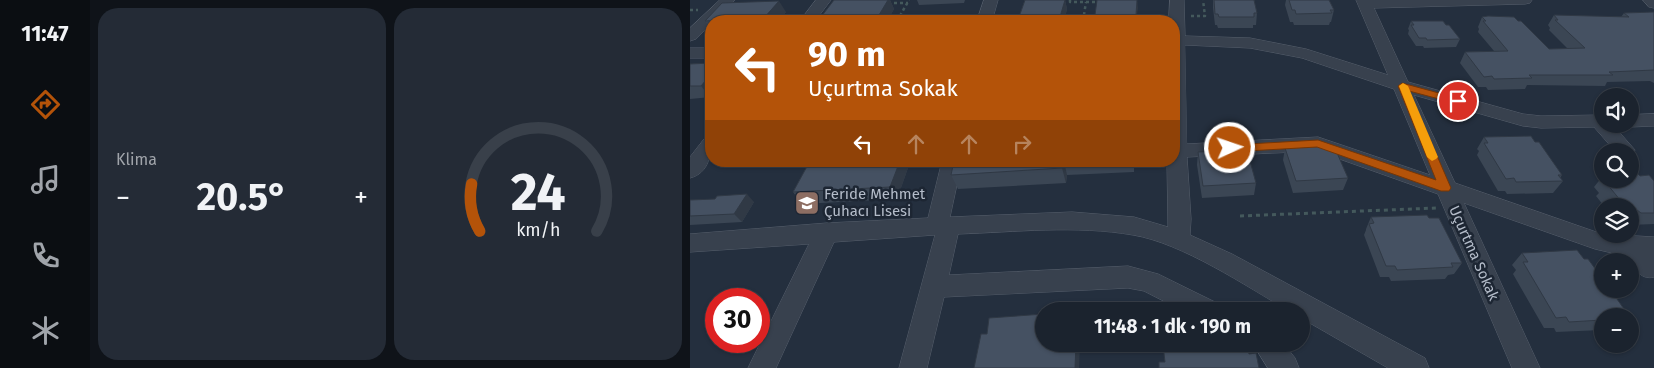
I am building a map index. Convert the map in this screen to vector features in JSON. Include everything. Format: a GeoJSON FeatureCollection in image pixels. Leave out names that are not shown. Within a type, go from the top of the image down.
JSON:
{"type":"FeatureCollection","features":[{"type":"Feature","properties":{"kind":"street"},"geometry":{"type":"LineString","coordinates":[[712,15],[728,0]]}},
{"type":"Feature","properties":{"kind":"street"},"geometry":{"type":"LineString","coordinates":[[812,15],[824,0]]}},
{"type":"Feature","properties":{"kind":"street"},"geometry":{"type":"LineString","coordinates":[[987,15],[991,0]]}},
{"type":"Feature","properties":{"kind":"street"},"geometry":{"type":"LineString","coordinates":[[1177,15],[1178,0]]}},
{"type":"Feature","properties":{"kind":"street"},"geometry":{"type":"LineString","coordinates":[[1364,2],[1525,0]]}},
{"type":"Feature","properties":{"kind":"street"},"geometry":{"type":"LineString","coordinates":[[1650,0],[1654,4]]}},
{"type":"Feature","properties":{"kind":"street","name":"Uçurtma Sokak"},"geometry":{"type":"LineString","coordinates":[[1364,2],[1526,368]]}},
{"type":"Feature","properties":{"kind":"street"},"geometry":{"type":"LineString","coordinates":[[690,36],[705,22]]}},
{"type":"Feature","properties":{"kind":"street"},"geometry":{"type":"LineString","coordinates":[[1180,40],[1224,41],[1276,47],[1327,60],[1402,86],[1513,117],[1536,115],[1594,120]]}},
{"type":"Feature","properties":{"kind":"street"},"geometry":{"type":"LineString","coordinates":[[690,53],[705,52]]}},
{"type":"Feature","properties":{"kind":"street"},"geometry":{"type":"LineString","coordinates":[[1639,121],[1654,120]]}},
{"type":"Feature","properties":{"kind":"street"},"geometry":{"type":"LineString","coordinates":[[1611,133],[1619,143]]}},
{"type":"Feature","properties":{"kind":"street"},"geometry":{"type":"LineString","coordinates":[[1180,151],[1318,144],[1595,240],[1645,254]]}},
{"type":"Feature","properties":{"kind":"street"},"geometry":{"type":"LineString","coordinates":[[690,171],[705,152]]}},
{"type":"Feature","properties":{"kind":"street"},"geometry":{"type":"LineString","coordinates":[[913,368],[935,287],[951,167]]}},
{"type":"Feature","properties":{"kind":"street"},"geometry":{"type":"LineString","coordinates":[[1178,167],[1180,219],[1178,240]]}},
{"type":"Feature","properties":{"kind":"street"},"geometry":{"type":"LineString","coordinates":[[690,243],[943,225],[1072,221],[1134,226],[1178,240],[1223,261],[1415,368]]}},
{"type":"Feature","properties":{"kind":"street"},"geometry":{"type":"LineString","coordinates":[[762,368],[827,232]]}},
{"type":"Feature","properties":{"kind":"street"},"geometry":{"type":"LineString","coordinates":[[935,287],[1128,277],[1149,282],[1190,302]]}},
{"type":"Feature","properties":{"kind":"street"},"geometry":{"type":"LineString","coordinates":[[1273,352],[1285,368]]}},
{"type":"Feature","properties":{"kind":"path"},"geometry":{"type":"LineString","coordinates":[[1070,0],[1070,2],[1101,2],[1102,0]]}},
{"type":"Feature","properties":{"kind":"path"},"geometry":{"type":"LineString","coordinates":[[1203,0],[1204,16]]}},
{"type":"Feature","properties":{"kind":"path"},"geometry":{"type":"LineString","coordinates":[[888,3],[908,1]]}},
{"type":"Feature","properties":{"kind":"path"},"geometry":{"type":"LineString","coordinates":[[900,15],[908,1]]}},
{"type":"Feature","properties":{"kind":"path"},"geometry":{"type":"LineString","coordinates":[[1084,15],[1086,2]]}},
{"type":"Feature","properties":{"kind":"path"},"geometry":{"type":"LineString","coordinates":[[1240,216],[1454,208]]}},
{"type":"Feature","properties":{"kind":"building"},"geometry":{"type":"Polygon","coordinates":[[[834,0],[888,0],[879,15],[823,15],[834,0]]]}},
{"type":"Feature","properties":{"kind":"building"},"geometry":{"type":"Polygon","coordinates":[[[1025,0],[1065,0],[1061,15],[1020,15],[1025,0]]]}},
{"type":"Feature","properties":{"kind":"building"},"geometry":{"type":"Polygon","coordinates":[[[1097,0],[1137,0],[1136,15],[1095,15],[1097,0]]]}},
{"type":"Feature","properties":{"kind":"building"},"geometry":{"type":"Polygon","coordinates":[[[1214,0],[1254,0],[1257,13],[1254,13],[1254,17],[1219,17],[1218,14],[1215,14],[1214,0]]]}},
{"type":"Feature","properties":{"kind":"building"},"geometry":{"type":"Polygon","coordinates":[[[1289,0],[1329,0],[1334,10],[1330,10],[1332,13],[1296,14],[1295,10],[1292,10],[1289,0]]]}},
{"type":"Feature","properties":{"kind":"building"},"geometry":{"type":"Polygon","coordinates":[[[779,1],[767,15],[711,15],[722,3],[779,1]]]}},
{"type":"Feature","properties":{"kind":"building"},"geometry":{"type":"Polygon","coordinates":[[[1654,12],[1654,70],[1609,72],[1613,75],[1529,75],[1532,78],[1494,79],[1492,76],[1484,77],[1465,52],[1508,51],[1483,21],[1486,21],[1482,17],[1514,17],[1521,21],[1549,49],[1585,48],[1555,20],[1558,20],[1554,15],[1629,17],[1624,13],[1654,12]]]}},
{"type":"Feature","properties":{"kind":"building"},"geometry":{"type":"Polygon","coordinates":[[[1411,21],[1443,21],[1446,25],[1449,25],[1460,39],[1427,40],[1426,38],[1419,38],[1411,25],[1414,25],[1411,21]]]}},
{"type":"Feature","properties":{"kind":"building"},"geometry":{"type":"Polygon","coordinates":[[[705,63],[705,81],[701,86],[690,86],[690,64],[705,63]]]}},
{"type":"Feature","properties":{"kind":"building"},"geometry":{"type":"Polygon","coordinates":[[[1531,136],[1535,142],[1539,142],[1562,175],[1558,175],[1563,181],[1516,182],[1514,178],[1506,179],[1484,143],[1488,143],[1484,137],[1531,136]]]}},
{"type":"Feature","properties":{"kind":"building"},"geometry":{"type":"Polygon","coordinates":[[[1334,146],[1348,178],[1296,181],[1285,148],[1334,146]]]}},
{"type":"Feature","properties":{"kind":"building"},"geometry":{"type":"Polygon","coordinates":[[[1247,150],[1256,183],[1203,186],[1198,152],[1247,150]]]}},
{"type":"Feature","properties":{"kind":"building"},"geometry":{"type":"Polygon","coordinates":[[[807,167],[898,167],[890,187],[793,192],[807,167]]]}},
{"type":"Feature","properties":{"kind":"building"},"geometry":{"type":"Polygon","coordinates":[[[953,167],[1062,167],[1062,168],[951,175],[953,167]]]}},
{"type":"Feature","properties":{"kind":"building"},"geometry":{"type":"Polygon","coordinates":[[[1639,175],[1649,175],[1654,181],[1654,213],[1639,212],[1639,198],[1618,198],[1610,188],[1639,188],[1639,175]]]}},
{"type":"Feature","properties":{"kind":"building"},"geometry":{"type":"Polygon","coordinates":[[[747,194],[734,214],[690,216],[690,200],[715,199],[717,196],[747,194]]]}},
{"type":"Feature","properties":{"kind":"building"},"geometry":{"type":"Polygon","coordinates":[[[1427,215],[1429,218],[1439,218],[1462,263],[1451,263],[1453,267],[1397,270],[1395,266],[1386,266],[1369,224],[1374,223],[1371,217],[1427,215]]]}},
{"type":"Feature","properties":{"kind":"building"},"geometry":{"type":"Polygon","coordinates":[[[1577,250],[1594,267],[1594,298],[1616,298],[1623,308],[1594,308],[1594,320],[1569,322],[1566,317],[1556,318],[1523,262],[1528,262],[1522,253],[1577,250]]]}},
{"type":"Feature","properties":{"kind":"building"},"geometry":{"type":"Polygon","coordinates":[[[1035,315],[1035,352],[1076,352],[1075,368],[974,368],[981,334],[987,334],[989,318],[1035,315]]]}},
{"type":"Feature","properties":{"kind":"building"},"geometry":{"type":"Polygon","coordinates":[[[1164,352],[1249,352],[1249,354],[1256,353],[1259,368],[1159,368],[1159,362],[1165,362],[1164,352]]]}},
{"type":"Feature","properties":{"kind":"slow traffic"},"geometry":{"type":"LineString","coordinates":[[1403,86],[1432,157]]}},
{"type":"Feature","properties":{"kind":"place","name":"Feride Mehmet Çuhacı Lisesi"},"geometry":{"type":"Point","coordinates":[807,203]}},
{"type":"Feature","properties":{"kind":"route"},"geometry":{"type":"LineString","coordinates":[[1230,148],[1318,144],[1445,188],[1402,86],[1458,101]]}}]}
